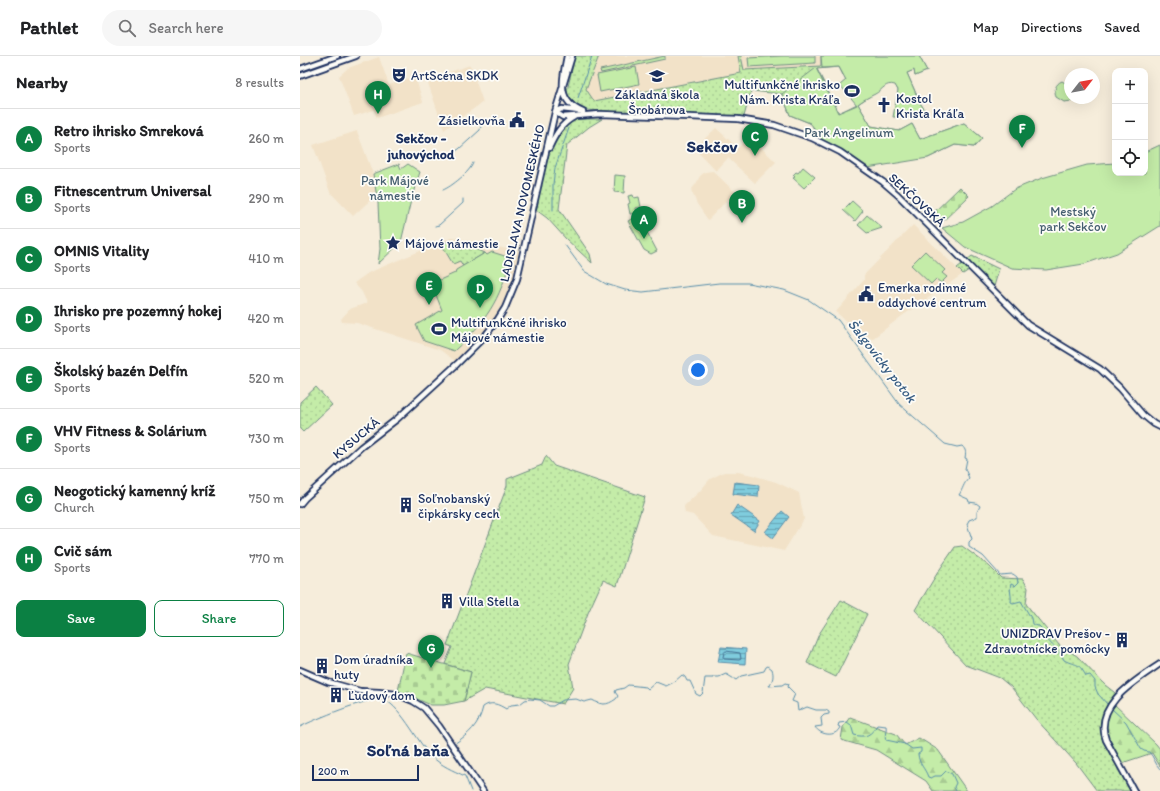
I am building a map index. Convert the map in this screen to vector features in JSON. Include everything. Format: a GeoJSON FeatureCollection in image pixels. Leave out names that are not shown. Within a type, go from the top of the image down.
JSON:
{"type":"FeatureCollection","features":[{"type":"Feature","properties":{"kind":"street"},"geometry":{"type":"LineString","coordinates":[[300,69],[337,56]]}},
{"type":"Feature","properties":{"kind":"street"},"geometry":{"type":"LineString","coordinates":[[300,76],[356,56]]}},
{"type":"Feature","properties":{"kind":"street","name":"LADISLAVA NOVOMESKÉHO"},"geometry":{"type":"LineString","coordinates":[[428,390],[485,336],[505,308],[518,276],[562,86],[567,56]]}},
{"type":"Feature","properties":{"kind":"street","name":"LADISLAVA NOVOMESKÉHO"},"geometry":{"type":"LineString","coordinates":[[562,86],[566,78],[572,56]]}},
{"type":"Feature","properties":{"kind":"street","name":"SEKČOVSKÁ"},"geometry":{"type":"LineString","coordinates":[[562,86],[568,102],[574,107],[585,112]]}},
{"type":"Feature","properties":{"kind":"street","name":"SEKČOVSKÁ"},"geometry":{"type":"LineString","coordinates":[[555,112],[562,109],[600,114],[738,119],[779,127],[812,138],[840,152],[878,178],[898,195],[1030,327],[1100,369],[1120,388],[1143,415],[1160,427]]}},
{"type":"Feature","properties":{"kind":"street","name":"SEKČOVSKÁ"},"geometry":{"type":"LineString","coordinates":[[555,112],[563,117],[600,114]]}},
{"type":"Feature","properties":{"kind":"street"},"geometry":{"type":"LineString","coordinates":[[545,161],[556,135],[562,126],[576,116]]}},
{"type":"Feature","properties":{"kind":"street","name":"KYSUCKÁ"},"geometry":{"type":"LineString","coordinates":[[300,504],[357,451],[393,422],[428,390]]}},
{"type":"Feature","properties":{"kind":"street"},"geometry":{"type":"LineString","coordinates":[[1134,791],[1110,748],[1103,732],[1104,721],[1117,697],[1132,683],[1160,664]]}},
{"type":"Feature","properties":{"kind":"street"},"geometry":{"type":"LineString","coordinates":[[300,670],[328,682],[360,691],[396,694],[413,701],[427,711],[483,791]]}},
{"type":"Feature","properties":{"kind":"shaded area","name":"Základná škola Šrobárova"},"geometry":{"type":"Polygon","coordinates":[[[599,56],[738,56],[741,73],[594,101],[586,89],[599,56]]]}},
{"type":"Feature","properties":{"kind":"shaded area"},"geometry":{"type":"Polygon","coordinates":[[[741,56],[821,56],[822,66],[744,70],[741,56]]]}},
{"type":"Feature","properties":{"kind":"shaded area"},"geometry":{"type":"Polygon","coordinates":[[[379,57],[389,85],[415,76],[423,102],[377,118],[374,110],[354,116],[339,76],[348,68],[379,57]]]}},
{"type":"Feature","properties":{"kind":"shaded area"},"geometry":{"type":"Polygon","coordinates":[[[470,65],[483,102],[444,130],[427,80],[470,65]]]}},
{"type":"Feature","properties":{"kind":"shaded area"},"geometry":{"type":"Polygon","coordinates":[[[716,128],[738,148],[749,136],[776,162],[755,183],[728,158],[716,171],[695,149],[716,128]]]}},
{"type":"Feature","properties":{"kind":"shaded area"},"geometry":{"type":"Polygon","coordinates":[[[357,131],[373,174],[377,194],[353,216],[330,192],[313,145],[357,131]]]}},
{"type":"Feature","properties":{"kind":"shaded area"},"geometry":{"type":"Polygon","coordinates":[[[713,171],[735,192],[708,220],[697,204],[691,190],[700,176],[705,172],[713,171]]]}},
{"type":"Feature","properties":{"kind":"shaded area"},"geometry":{"type":"Polygon","coordinates":[[[913,225],[963,274],[902,316],[872,339],[849,324],[836,312],[864,280],[864,275],[913,225]]]}},
{"type":"Feature","properties":{"kind":"shaded area"},"geometry":{"type":"Polygon","coordinates":[[[453,237],[496,248],[524,252],[517,279],[498,319],[458,363],[440,350],[357,323],[342,322],[341,319],[350,309],[367,303],[362,292],[354,283],[368,273],[453,237]]]}},
{"type":"Feature","properties":{"kind":"shaded area"},"geometry":{"type":"Polygon","coordinates":[[[724,472],[738,472],[752,475],[776,482],[799,493],[804,519],[784,551],[713,536],[693,515],[685,513],[684,506],[710,479],[724,472]]]}},
{"type":"Feature","properties":{"kind":"green space"},"geometry":{"type":"Polygon","coordinates":[[[575,56],[599,56],[586,89],[594,101],[741,73],[738,56],[741,56],[744,70],[821,66],[821,56],[919,56],[927,71],[915,76],[914,70],[907,73],[920,103],[927,113],[910,119],[911,117],[893,80],[858,104],[871,126],[899,131],[912,124],[920,139],[964,123],[982,138],[974,147],[955,145],[928,158],[813,138],[814,130],[812,124],[790,115],[782,94],[751,91],[743,120],[622,115],[615,112],[581,109],[574,106],[569,100],[567,91],[575,56]],[[839,67],[817,69],[839,113],[857,104],[839,67]]]}},
{"type":"Feature","properties":{"kind":"green space"},"geometry":{"type":"Polygon","coordinates":[[[665,56],[665,59],[601,73],[600,70],[665,56]]]}},
{"type":"Feature","properties":{"kind":"green space"},"geometry":{"type":"Polygon","coordinates":[[[815,56],[815,63],[749,67],[748,58],[815,56]]]}},
{"type":"Feature","properties":{"kind":"green space","name":"Park Angelinum"},"geometry":{"type":"Polygon","coordinates":[[[821,56],[919,56],[927,71],[915,76],[914,70],[907,73],[920,103],[927,113],[910,119],[910,117],[893,117],[898,90],[895,85],[892,84],[884,87],[858,104],[871,126],[899,131],[912,124],[920,139],[964,123],[982,138],[974,147],[955,145],[928,158],[867,168],[812,138],[815,131],[810,123],[790,115],[782,94],[816,68],[838,113],[857,105],[840,85],[846,80],[839,67],[822,68],[821,56]]]}},
{"type":"Feature","properties":{"kind":"green space"},"geometry":{"type":"Polygon","coordinates":[[[636,67],[639,84],[600,92],[597,75],[636,67]]]}},
{"type":"Feature","properties":{"kind":"green space"},"geometry":{"type":"Polygon","coordinates":[[[1062,81],[1064,82],[1064,102],[1056,97],[1055,92],[1058,84],[1062,81]]]}},
{"type":"Feature","properties":{"kind":"green space"},"geometry":{"type":"Polygon","coordinates":[[[572,119],[602,119],[589,127],[567,145],[559,209],[590,254],[592,263],[566,239],[547,218],[532,207],[542,164],[546,163],[552,145],[560,130],[572,119]]]}},
{"type":"Feature","properties":{"kind":"green space","name":"Mestský park Sekčov"},"geometry":{"type":"Polygon","coordinates":[[[1160,145],[1160,226],[1117,253],[1084,264],[1046,270],[1012,268],[965,247],[942,228],[963,222],[992,206],[1015,189],[1042,178],[1087,165],[1112,163],[1112,176],[1148,176],[1148,151],[1160,145]]]}},
{"type":"Feature","properties":{"kind":"green space","name":"Park Májové námestie"},"geometry":{"type":"Polygon","coordinates":[[[399,164],[401,169],[408,164],[420,172],[412,196],[401,242],[378,264],[380,249],[378,203],[373,174],[399,164]]]}},
{"type":"Feature","properties":{"kind":"green space"},"geometry":{"type":"Polygon","coordinates":[[[803,167],[815,177],[804,188],[793,178],[795,177],[793,175],[796,172],[798,173],[803,167]]]}},
{"type":"Feature","properties":{"kind":"green space"},"geometry":{"type":"Polygon","coordinates":[[[615,175],[625,176],[624,193],[614,192],[615,175]]]}},
{"type":"Feature","properties":{"kind":"green space"},"geometry":{"type":"Polygon","coordinates":[[[960,187],[969,196],[939,225],[930,216],[960,187]]]}},
{"type":"Feature","properties":{"kind":"green space"},"geometry":{"type":"Polygon","coordinates":[[[633,195],[634,198],[639,197],[641,207],[636,208],[637,213],[630,214],[628,204],[630,203],[628,196],[633,195]]]}},
{"type":"Feature","properties":{"kind":"green space"},"geometry":{"type":"Polygon","coordinates":[[[852,201],[863,211],[855,221],[843,210],[852,201]]]}},
{"type":"Feature","properties":{"kind":"green space"},"geometry":{"type":"Polygon","coordinates":[[[638,215],[657,251],[651,254],[644,250],[628,221],[638,215]]]}},
{"type":"Feature","properties":{"kind":"green space"},"geometry":{"type":"Polygon","coordinates":[[[867,215],[882,228],[867,233],[858,225],[867,215]]]}},
{"type":"Feature","properties":{"kind":"green space"},"geometry":{"type":"Polygon","coordinates":[[[449,241],[472,247],[485,253],[463,266],[460,261],[453,264],[441,244],[449,241]]]}},
{"type":"Feature","properties":{"kind":"green space"},"geometry":{"type":"Polygon","coordinates":[[[925,251],[945,270],[942,273],[947,277],[941,283],[936,279],[931,284],[911,265],[925,251]]]}},
{"type":"Feature","properties":{"kind":"green space"},"geometry":{"type":"Polygon","coordinates":[[[492,252],[511,258],[502,287],[483,320],[454,351],[424,341],[416,325],[442,310],[434,288],[431,284],[455,273],[456,270],[485,253],[487,255],[492,252]]]}},
{"type":"Feature","properties":{"kind":"green space"},"geometry":{"type":"Polygon","coordinates":[[[972,256],[999,269],[993,290],[972,268],[963,274],[957,268],[972,256]]]}},
{"type":"Feature","properties":{"kind":"green space"},"geometry":{"type":"Polygon","coordinates":[[[316,387],[332,405],[303,432],[300,429],[300,402],[316,387]]]}},
{"type":"Feature","properties":{"kind":"green space"},"geometry":{"type":"Polygon","coordinates":[[[546,456],[554,466],[645,497],[617,586],[603,580],[588,613],[569,664],[573,688],[563,704],[485,689],[464,701],[471,672],[445,664],[452,647],[447,645],[507,486],[507,479],[542,465],[546,456]]]}},
{"type":"Feature","properties":{"kind":"green space"},"geometry":{"type":"Polygon","coordinates":[[[962,546],[989,566],[1001,578],[1023,579],[1028,588],[1026,604],[1059,645],[1077,656],[1105,685],[1119,696],[1109,710],[1111,745],[1122,763],[1135,791],[1097,791],[1076,763],[1036,719],[1012,688],[1000,678],[966,665],[915,610],[955,547],[962,546]]]}},
{"type":"Feature","properties":{"kind":"green space"},"geometry":{"type":"Polygon","coordinates":[[[841,600],[867,614],[836,677],[807,663],[819,634],[841,600]]]}},
{"type":"Feature","properties":{"kind":"green space"},"geometry":{"type":"Polygon","coordinates":[[[406,653],[471,672],[464,701],[444,705],[431,705],[398,691],[406,653]]]}},
{"type":"Feature","properties":{"kind":"green space"},"geometry":{"type":"Polygon","coordinates":[[[1114,704],[1160,749],[1160,766],[1152,753],[1122,763],[1111,745],[1104,729],[1109,710],[1114,704]]]}},
{"type":"Feature","properties":{"kind":"green space"},"geometry":{"type":"Polygon","coordinates":[[[850,717],[896,734],[905,745],[919,738],[938,750],[967,791],[933,791],[926,781],[876,750],[841,740],[843,727],[850,717]]]}},
{"type":"Feature","properties":{"kind":"water"},"geometry":{"type":"Polygon","coordinates":[[[735,482],[759,485],[758,497],[733,494],[735,482]]]}},
{"type":"Feature","properties":{"kind":"water"},"geometry":{"type":"Polygon","coordinates":[[[737,505],[760,521],[754,531],[731,515],[737,505]]]}},
{"type":"Feature","properties":{"kind":"water"},"geometry":{"type":"Polygon","coordinates":[[[782,511],[789,517],[773,538],[765,532],[782,511]]]}},
{"type":"Feature","properties":{"kind":"water"},"geometry":{"type":"Polygon","coordinates":[[[721,647],[746,649],[745,664],[718,662],[721,647]]]}},
{"type":"Feature","properties":{"kind":"waterway","name":"Šalgovícky potok"},"geometry":{"type":"LineString","coordinates":[[578,98],[592,56]]}},
{"type":"Feature","properties":{"kind":"waterway"},"geometry":{"type":"LineString","coordinates":[[451,154],[459,149],[480,130],[481,126]]}},
{"type":"Feature","properties":{"kind":"waterway","name":"Šalgovícky potok"},"geometry":{"type":"LineString","coordinates":[[553,210],[553,184],[555,168],[569,128]]}},
{"type":"Feature","properties":{"kind":"waterway"},"geometry":{"type":"LineString","coordinates":[[835,128],[839,129]]}},
{"type":"Feature","properties":{"kind":"waterway"},"geometry":{"type":"LineString","coordinates":[[443,190],[451,186],[469,170],[473,163]]}},
{"type":"Feature","properties":{"kind":"waterway"},"geometry":{"type":"LineString","coordinates":[[435,226],[439,225],[463,203],[463,199]]}},
{"type":"Feature","properties":{"kind":"waterway","name":"Šalgovícky potok"},"geometry":{"type":"LineString","coordinates":[[565,245],[584,271],[606,284],[625,290],[643,292],[719,283],[748,283],[784,290],[809,300],[838,320],[899,404],[945,444],[957,447],[962,446],[966,453],[965,458],[967,459],[965,469],[969,478],[965,482],[959,495],[968,499],[969,502],[976,503],[980,506],[977,512],[977,517],[969,520],[967,524],[972,539],[969,542],[969,547],[983,556],[1000,575],[1013,574],[1017,577],[1018,583],[1015,586],[1011,584],[1010,588],[1011,602],[1021,601],[1031,618],[1032,624],[1040,627],[1045,636],[1060,653],[1064,660],[1079,666],[1086,676],[1090,675],[1095,681],[1095,687],[1098,694],[1108,705]]}},
{"type":"Feature","properties":{"kind":"waterway"},"geometry":{"type":"LineString","coordinates":[[454,744],[473,728],[479,719],[483,707],[489,704],[497,705],[506,709],[511,705],[520,704],[525,700],[530,699],[540,700],[549,706],[553,706],[563,700],[576,699],[584,702],[592,700],[601,704],[607,704],[616,699],[618,696],[615,692],[616,690],[624,688],[628,685],[646,687],[648,689],[656,682],[666,686],[674,682],[682,675],[687,681],[690,681],[696,694],[700,696],[703,693],[705,678],[719,677],[726,674],[736,680],[741,676],[764,671],[768,666],[772,669],[773,674],[769,686],[782,685],[785,683],[789,684],[788,687],[795,694],[792,701],[797,703],[798,711],[807,707],[816,710],[826,710],[829,712],[829,714],[824,715],[821,718],[822,726],[815,727],[820,732],[828,734],[835,733],[840,727],[838,726],[839,723],[847,722],[851,725],[854,735],[865,736],[873,731],[877,725],[886,726],[886,740],[905,744],[912,749],[921,748],[921,752],[918,754],[921,764],[928,777],[931,778],[941,776],[946,771],[952,774],[956,783],[954,787],[956,791]]}},
{"type":"Feature","properties":{"kind":"waterway"},"geometry":{"type":"LineString","coordinates":[[300,727],[353,705],[381,699],[387,701],[401,714],[431,756],[451,770],[465,776],[471,791]]}},
{"type":"Feature","properties":{"kind":"waterway","name":"Šalgovícky potok"},"geometry":{"type":"LineString","coordinates":[[1112,709],[1126,722],[1141,749],[1149,752],[1160,769]]}},
{"type":"Feature","properties":{"kind":"waterway"},"geometry":{"type":"LineString","coordinates":[[430,755],[451,745]]}},
{"type":"Feature","properties":{"kind":"place","name":"ArtScéna SKDK"},"geometry":{"type":"Point","coordinates":[399,75]}},
{"type":"Feature","properties":{"kind":"place","name":"Základná škola Šrobárova"},"geometry":{"type":"Point","coordinates":[657,76]}},
{"type":"Feature","properties":{"kind":"place","name":"Multifunkčné ihrisko Nám. Krista Kráľa"},"geometry":{"type":"Point","coordinates":[852,91]}},
{"type":"Feature","properties":{"kind":"place","name":"Kostol Krista Kráľa"},"geometry":{"type":"Point","coordinates":[884,105]}},
{"type":"Feature","properties":{"kind":"place","name":"Cvič sám"},"geometry":{"type":"Point","coordinates":[378,114]}},
{"type":"Feature","properties":{"kind":"place","name":"Zásielkovňa"},"geometry":{"type":"Point","coordinates":[517,120]}},
{"type":"Feature","properties":{"kind":"place","name":"VHV Fitness & Solárium"},"geometry":{"type":"Point","coordinates":[1022,148]}},
{"type":"Feature","properties":{"kind":"place","name":"OMNIS Vitality"},"geometry":{"type":"Point","coordinates":[755,156]}},
{"type":"Feature","properties":{"kind":"place","name":"Fitnescentrum Universal"},"geometry":{"type":"Point","coordinates":[742,223]}},
{"type":"Feature","properties":{"kind":"place","name":"Retro ihrisko Smreková"},"geometry":{"type":"Point","coordinates":[644,239]}},
{"type":"Feature","properties":{"kind":"place","name":"Májové námestie"},"geometry":{"type":"Point","coordinates":[393,243]}},
{"type":"Feature","properties":{"kind":"place","name":"Emerka rodinné oddychové centrum"},"geometry":{"type":"Point","coordinates":[866,294]}},
{"type":"Feature","properties":{"kind":"place","name":"Školský bazén Delfín"},"geometry":{"type":"Point","coordinates":[429,305]}},
{"type":"Feature","properties":{"kind":"place","name":"Ihrisko pre pozemný hokej"},"geometry":{"type":"Point","coordinates":[480,308]}},
{"type":"Feature","properties":{"kind":"place","name":"Multifunkčné ihrisko Májové námestie"},"geometry":{"type":"Point","coordinates":[439,329]}},
{"type":"Feature","properties":{"kind":"place","name":"Soľnobanský čipkársky cech"},"geometry":{"type":"Point","coordinates":[406,505]}},
{"type":"Feature","properties":{"kind":"place","name":"Villa Stella"},"geometry":{"type":"Point","coordinates":[447,601]}},
{"type":"Feature","properties":{"kind":"place","name":"UNIZDRAV Prešov - Zdravotnícke pomôcky"},"geometry":{"type":"Point","coordinates":[1122,640]}},
{"type":"Feature","properties":{"kind":"place","name":"Dom úradníka huty"},"geometry":{"type":"Point","coordinates":[322,666]}},
{"type":"Feature","properties":{"kind":"place","name":"Neogotický kamenný kríž"},"geometry":{"type":"Point","coordinates":[431,668]}},
{"type":"Feature","properties":{"kind":"place","name":"Ľudový dom"},"geometry":{"type":"Point","coordinates":[336,695]}},
{"type":"Feature","properties":{"kind":"district","name":"Sekčov - juhovýchod"},"geometry":{"type":"Point","coordinates":[421,146]}},
{"type":"Feature","properties":{"kind":"district","name":"Sekčov"},"geometry":{"type":"Point","coordinates":[712,146]}},
{"type":"Feature","properties":{"kind":"district","name":"Soľná baňa"},"geometry":{"type":"Point","coordinates":[408,750]}}]}
